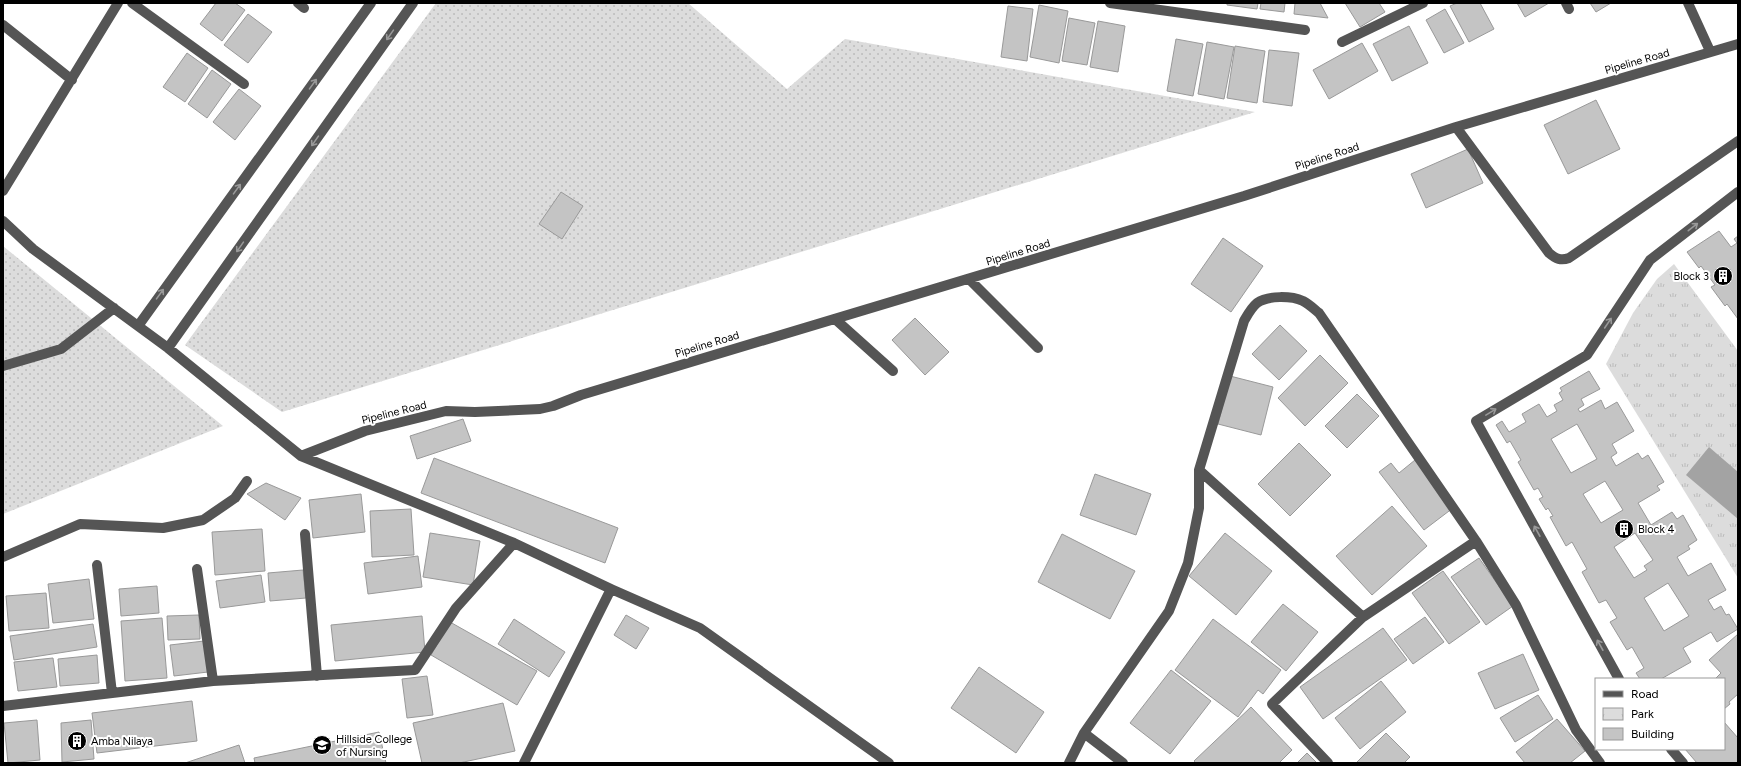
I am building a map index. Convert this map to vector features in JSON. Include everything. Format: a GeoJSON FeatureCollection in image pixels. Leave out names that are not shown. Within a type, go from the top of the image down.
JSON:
{"type":"FeatureCollection","features":[{"type":"Feature","properties":{"kind":"street"},"geometry":{"type":"LineString","coordinates":[[3,191],[118,3]]}},
{"type":"Feature","properties":{"kind":"street"},"geometry":{"type":"LineString","coordinates":[[132,3],[244,84]]}},
{"type":"Feature","properties":{"kind":"street"},"geometry":{"type":"LineString","coordinates":[[138,326],[371,3]]}},
{"type":"Feature","properties":{"kind":"street"},"geometry":{"type":"LineString","coordinates":[[168,348],[413,3]]}},
{"type":"Feature","properties":{"kind":"street"},"geometry":{"type":"LineString","coordinates":[[1110,3],[1177,8],[1305,30]]}},
{"type":"Feature","properties":{"kind":"street"},"geometry":{"type":"LineString","coordinates":[[1342,42],[1423,3]]}},
{"type":"Feature","properties":{"kind":"street"},"geometry":{"type":"LineString","coordinates":[[1688,3],[1710,51]]}},
{"type":"Feature","properties":{"kind":"street"},"geometry":{"type":"LineString","coordinates":[[3,25],[72,80]]}},
{"type":"Feature","properties":{"kind":"street","name":"Pipeline Road"},"geometry":{"type":"LineString","coordinates":[[300,456],[365,431],[446,412],[511,411],[554,406],[588,393],[1244,196],[1456,127],[1738,44]]}},
{"type":"Feature","properties":{"kind":"street"},"geometry":{"type":"LineString","coordinates":[[1456,127],[1549,254],[1562,260],[1569,258],[1738,141]]}},
{"type":"Feature","properties":{"kind":"street"},"geometry":{"type":"LineString","coordinates":[[1618,678],[1476,421],[1587,355],[1650,260],[1738,192]]}},
{"type":"Feature","properties":{"kind":"street"},"geometry":{"type":"LineString","coordinates":[[3,221],[32,249],[168,348],[300,456],[514,543],[610,589],[700,628],[889,763]]}},
{"type":"Feature","properties":{"kind":"street"},"geometry":{"type":"LineString","coordinates":[[969,279],[1038,348]]}},
{"type":"Feature","properties":{"kind":"street"},"geometry":{"type":"LineString","coordinates":[[1069,763],[1084,733],[1169,610],[1188,563],[1199,508],[1199,470],[1244,320],[1250,310],[1259,302],[1278,297],[1290,297],[1304,302],[1318,313],[1476,541],[1516,605],[1576,730],[1600,763]]}},
{"type":"Feature","properties":{"kind":"street"},"geometry":{"type":"LineString","coordinates":[[3,366],[61,349],[114,308]]}},
{"type":"Feature","properties":{"kind":"street"},"geometry":{"type":"LineString","coordinates":[[835,319],[893,371]]}},
{"type":"Feature","properties":{"kind":"street"},"geometry":{"type":"LineString","coordinates":[[1199,470],[1363,617]]}},
{"type":"Feature","properties":{"kind":"street"},"geometry":{"type":"LineString","coordinates":[[3,557],[80,524],[163,528],[204,520],[235,498],[247,481]]}},
{"type":"Feature","properties":{"kind":"street"},"geometry":{"type":"LineString","coordinates":[[305,534],[317,676]]}},
{"type":"Feature","properties":{"kind":"street"},"geometry":{"type":"LineString","coordinates":[[1328,763],[1272,704],[1363,617],[1476,541]]}},
{"type":"Feature","properties":{"kind":"street"},"geometry":{"type":"LineString","coordinates":[[3,706],[213,681],[415,670],[456,608],[514,543]]}},
{"type":"Feature","properties":{"kind":"street"},"geometry":{"type":"LineString","coordinates":[[97,565],[112,693]]}},
{"type":"Feature","properties":{"kind":"street"},"geometry":{"type":"LineString","coordinates":[[197,569],[213,681]]}},
{"type":"Feature","properties":{"kind":"street"},"geometry":{"type":"LineString","coordinates":[[524,763],[610,589]]}},
{"type":"Feature","properties":{"kind":"street"},"geometry":{"type":"LineString","coordinates":[[1084,733],[1123,763]]}},
{"type":"Feature","properties":{"kind":"street"},"geometry":{"type":"LineString","coordinates":[[1672,750],[1683,763]]}},
{"type":"Feature","properties":{"kind":"green space"},"geometry":{"type":"Polygon","coordinates":[[[436,3],[688,3],[787,89],[845,39],[1255,112],[282,412],[185,345],[436,3]]]}},
{"type":"Feature","properties":{"kind":"green space"},"geometry":{"type":"Polygon","coordinates":[[[3,246],[223,426],[3,514],[3,246]]]}},
{"type":"Feature","properties":{"kind":"green space"},"geometry":{"type":"Polygon","coordinates":[[[1674,264],[1738,351],[1738,578],[1606,364],[1633,313],[1657,279],[1674,264]]]}},
{"type":"Feature","properties":{"kind":"shaded area"},"geometry":{"type":"Polygon","coordinates":[[[1709,447],[1738,472],[1738,519],[1686,475],[1709,447]]]}},
{"type":"Feature","properties":{"kind":"building"},"geometry":{"type":"Polygon","coordinates":[[[216,3],[235,3],[245,10],[222,41],[200,24],[216,3]]]}},
{"type":"Feature","properties":{"kind":"building"},"geometry":{"type":"Polygon","coordinates":[[[1227,3],[1258,3],[1257,9],[1227,5],[1227,3]]]}},
{"type":"Feature","properties":{"kind":"building"},"geometry":{"type":"Polygon","coordinates":[[[1261,3],[1285,3],[1284,12],[1260,9],[1261,3]]]}},
{"type":"Feature","properties":{"kind":"building"},"geometry":{"type":"Polygon","coordinates":[[[1295,3],[1320,3],[1328,18],[1294,14],[1295,3]]]}},
{"type":"Feature","properties":{"kind":"building"},"geometry":{"type":"Polygon","coordinates":[[[1345,3],[1379,3],[1385,12],[1360,27],[1345,3]]]}},
{"type":"Feature","properties":{"kind":"building"},"geometry":{"type":"Polygon","coordinates":[[[1457,3],[1480,3],[1494,29],[1469,42],[1450,6],[1457,3]]]}},
{"type":"Feature","properties":{"kind":"building"},"geometry":{"type":"Polygon","coordinates":[[[1517,3],[1549,3],[1525,17],[1517,3]]]}},
{"type":"Feature","properties":{"kind":"building"},"geometry":{"type":"Polygon","coordinates":[[[1590,3],[1611,3],[1596,12],[1590,3]]]}},
{"type":"Feature","properties":{"kind":"building"},"geometry":{"type":"Polygon","coordinates":[[[1039,5],[1068,11],[1059,63],[1030,57],[1039,5]]]}},
{"type":"Feature","properties":{"kind":"building"},"geometry":{"type":"Polygon","coordinates":[[[1008,6],[1033,9],[1027,61],[1001,57],[1008,6]]]}},
{"type":"Feature","properties":{"kind":"building"},"geometry":{"type":"Polygon","coordinates":[[[1445,9],[1464,43],[1444,53],[1426,20],[1445,9]]]}},
{"type":"Feature","properties":{"kind":"building"},"geometry":{"type":"Polygon","coordinates":[[[248,14],[272,32],[248,63],[224,45],[248,14]]]}},
{"type":"Feature","properties":{"kind":"building"},"geometry":{"type":"Polygon","coordinates":[[[1069,18],[1095,23],[1087,65],[1062,61],[1069,18]]]}},
{"type":"Feature","properties":{"kind":"building"},"geometry":{"type":"Polygon","coordinates":[[[1098,21],[1125,26],[1118,72],[1090,67],[1098,21]]]}},
{"type":"Feature","properties":{"kind":"building"},"geometry":{"type":"Polygon","coordinates":[[[1409,26],[1428,63],[1392,81],[1373,44],[1409,26]]]}},
{"type":"Feature","properties":{"kind":"building"},"geometry":{"type":"Polygon","coordinates":[[[1176,39],[1203,44],[1193,96],[1167,91],[1176,39]]]}},
{"type":"Feature","properties":{"kind":"building"},"geometry":{"type":"Polygon","coordinates":[[[1207,42],[1234,47],[1224,99],[1198,94],[1207,42]]]}},
{"type":"Feature","properties":{"kind":"building"},"geometry":{"type":"Polygon","coordinates":[[[1362,43],[1378,71],[1329,99],[1313,70],[1362,43]]]}},
{"type":"Feature","properties":{"kind":"building"},"geometry":{"type":"Polygon","coordinates":[[[1235,46],[1265,51],[1257,103],[1227,98],[1235,46]]]}},
{"type":"Feature","properties":{"kind":"building"},"geometry":{"type":"Polygon","coordinates":[[[1269,50],[1299,53],[1292,106],[1263,102],[1269,50]]]}},
{"type":"Feature","properties":{"kind":"building"},"geometry":{"type":"Polygon","coordinates":[[[187,53],[208,68],[185,102],[163,87],[187,53]]]}},
{"type":"Feature","properties":{"kind":"building"},"geometry":{"type":"Polygon","coordinates":[[[212,70],[231,84],[207,118],[188,104],[212,70]]]}},
{"type":"Feature","properties":{"kind":"building"},"geometry":{"type":"Polygon","coordinates":[[[239,89],[261,106],[235,140],[213,122],[239,89]]]}},
{"type":"Feature","properties":{"kind":"building"},"geometry":{"type":"Polygon","coordinates":[[[1596,100],[1620,149],[1568,174],[1544,125],[1596,100]]]}},
{"type":"Feature","properties":{"kind":"building"},"geometry":{"type":"Polygon","coordinates":[[[1468,149],[1483,183],[1426,208],[1411,174],[1468,149]]]}},
{"type":"Feature","properties":{"kind":"building"},"geometry":{"type":"Polygon","coordinates":[[[561,192],[583,206],[562,239],[539,224],[561,192]]]}},
{"type":"Feature","properties":{"kind":"building","name":"Block 3"},"geometry":{"type":"Polygon","coordinates":[[[1719,231],[1731,247],[1737,243],[1734,239],[1738,236],[1738,319],[1727,304],[1725,306],[1711,287],[1715,285],[1701,266],[1699,268],[1687,252],[1719,231]]]}},
{"type":"Feature","properties":{"kind":"building"},"geometry":{"type":"Polygon","coordinates":[[[1223,238],[1263,266],[1231,312],[1191,284],[1223,238]]]}},
{"type":"Feature","properties":{"kind":"building"},"geometry":{"type":"Polygon","coordinates":[[[915,318],[949,352],[925,375],[892,340],[915,318]]]}},
{"type":"Feature","properties":{"kind":"building"},"geometry":{"type":"Polygon","coordinates":[[[1280,325],[1307,351],[1279,380],[1252,354],[1280,325]]]}},
{"type":"Feature","properties":{"kind":"building"},"geometry":{"type":"Polygon","coordinates":[[[1320,355],[1348,383],[1305,426],[1278,398],[1320,355]]]}},
{"type":"Feature","properties":{"kind":"building","name":"Block 4"},"geometry":{"type":"Polygon","coordinates":[[[1589,371],[1600,389],[1581,399],[1584,405],[1578,409],[1580,412],[1601,400],[1605,409],[1617,402],[1634,431],[1612,444],[1617,453],[1611,457],[1616,466],[1638,453],[1642,459],[1648,455],[1664,482],[1657,486],[1660,490],[1638,503],[1651,525],[1672,512],[1677,519],[1683,515],[1697,540],[1688,546],[1690,549],[1677,557],[1688,576],[1711,563],[1726,590],[1708,600],[1714,610],[1721,606],[1726,615],[1729,614],[1738,629],[1717,642],[1711,632],[1683,648],[1691,662],[1663,678],[1639,678],[1636,673],[1644,668],[1632,647],[1627,650],[1610,622],[1617,618],[1606,600],[1599,603],[1582,572],[1587,569],[1572,542],[1566,546],[1550,517],[1553,516],[1548,508],[1546,510],[1539,499],[1543,497],[1538,488],[1534,490],[1518,462],[1521,460],[1510,441],[1507,443],[1496,425],[1502,421],[1509,432],[1526,422],[1522,414],[1539,404],[1547,417],[1557,411],[1554,405],[1563,400],[1559,393],[1562,391],[1560,388],[1589,371]],[[1577,424],[1551,439],[1571,473],[1597,459],[1577,424]],[[1605,481],[1583,494],[1601,523],[1623,510],[1605,481]],[[1635,533],[1614,547],[1634,578],[1647,570],[1644,566],[1653,560],[1635,533]],[[1668,583],[1644,598],[1664,631],[1689,616],[1668,583]]]}},
{"type":"Feature","properties":{"kind":"building"},"geometry":{"type":"Polygon","coordinates":[[[1230,376],[1273,387],[1261,435],[1218,424],[1230,376]]]}},
{"type":"Feature","properties":{"kind":"building"},"geometry":{"type":"Polygon","coordinates":[[[1357,394],[1379,416],[1347,448],[1325,426],[1357,394]]]}},
{"type":"Feature","properties":{"kind":"building"},"geometry":{"type":"Polygon","coordinates":[[[463,419],[471,441],[417,459],[410,436],[463,419]]]}},
{"type":"Feature","properties":{"kind":"building"},"geometry":{"type":"Polygon","coordinates":[[[1299,443],[1331,475],[1290,516],[1258,484],[1299,443]]]}},
{"type":"Feature","properties":{"kind":"building"},"geometry":{"type":"Polygon","coordinates":[[[434,458],[618,528],[605,563],[421,493],[434,458]]]}},
{"type":"Feature","properties":{"kind":"building"},"geometry":{"type":"Polygon","coordinates":[[[1415,460],[1453,508],[1424,530],[1379,472],[1391,463],[1399,473],[1415,460]]]}},
{"type":"Feature","properties":{"kind":"building"},"geometry":{"type":"Polygon","coordinates":[[[1095,474],[1151,494],[1136,535],[1080,515],[1095,474]]]}},
{"type":"Feature","properties":{"kind":"building"},"geometry":{"type":"Polygon","coordinates":[[[266,483],[301,498],[285,520],[247,494],[266,483]]]}},
{"type":"Feature","properties":{"kind":"building"},"geometry":{"type":"Polygon","coordinates":[[[361,494],[365,532],[313,538],[309,500],[361,494]]]}},
{"type":"Feature","properties":{"kind":"building"},"geometry":{"type":"Polygon","coordinates":[[[1392,506],[1427,546],[1372,595],[1336,556],[1392,506]]]}},
{"type":"Feature","properties":{"kind":"building"},"geometry":{"type":"Polygon","coordinates":[[[411,509],[414,555],[372,557],[370,511],[411,509]]]}},
{"type":"Feature","properties":{"kind":"building"},"geometry":{"type":"Polygon","coordinates":[[[262,529],[265,571],[215,575],[212,532],[262,529]]]}},
{"type":"Feature","properties":{"kind":"building"},"geometry":{"type":"Polygon","coordinates":[[[430,533],[480,541],[473,585],[423,577],[430,533]]]}},
{"type":"Feature","properties":{"kind":"building"},"geometry":{"type":"Polygon","coordinates":[[[1225,533],[1272,571],[1236,615],[1189,576],[1225,533]]]}},
{"type":"Feature","properties":{"kind":"building"},"geometry":{"type":"Polygon","coordinates":[[[1062,534],[1135,571],[1110,619],[1038,582],[1062,534]]]}},
{"type":"Feature","properties":{"kind":"building"},"geometry":{"type":"Polygon","coordinates":[[[418,556],[422,587],[368,594],[364,563],[418,556]]]}},
{"type":"Feature","properties":{"kind":"building"},"geometry":{"type":"Polygon","coordinates":[[[1479,558],[1513,606],[1486,625],[1451,577],[1479,558]]]}},
{"type":"Feature","properties":{"kind":"building"},"geometry":{"type":"Polygon","coordinates":[[[303,570],[306,598],[270,601],[268,573],[303,570]]]}},
{"type":"Feature","properties":{"kind":"building"},"geometry":{"type":"Polygon","coordinates":[[[1443,571],[1480,622],[1449,644],[1412,593],[1443,571]]]}},
{"type":"Feature","properties":{"kind":"building"},"geometry":{"type":"Polygon","coordinates":[[[261,575],[265,602],[220,608],[216,581],[261,575]]]}},
{"type":"Feature","properties":{"kind":"building"},"geometry":{"type":"Polygon","coordinates":[[[89,579],[94,619],[53,623],[48,584],[89,579]]]}},
{"type":"Feature","properties":{"kind":"building"},"geometry":{"type":"Polygon","coordinates":[[[157,586],[159,613],[121,616],[119,589],[157,586]]]}},
{"type":"Feature","properties":{"kind":"building"},"geometry":{"type":"Polygon","coordinates":[[[46,593],[49,628],[9,631],[6,596],[46,593]]]}},
{"type":"Feature","properties":{"kind":"building"},"geometry":{"type":"Polygon","coordinates":[[[1283,604],[1318,632],[1286,671],[1251,642],[1283,604]]]}},
{"type":"Feature","properties":{"kind":"building"},"geometry":{"type":"Polygon","coordinates":[[[199,615],[200,639],[168,640],[167,616],[199,615]]]}},
{"type":"Feature","properties":{"kind":"building"},"geometry":{"type":"Polygon","coordinates":[[[626,615],[649,628],[636,649],[614,635],[626,615]]]}},
{"type":"Feature","properties":{"kind":"building"},"geometry":{"type":"Polygon","coordinates":[[[422,616],[425,652],[335,661],[331,625],[422,616]]]}},
{"type":"Feature","properties":{"kind":"building"},"geometry":{"type":"Polygon","coordinates":[[[1425,617],[1444,642],[1413,664],[1394,639],[1425,617]]]}},
{"type":"Feature","properties":{"kind":"building"},"geometry":{"type":"Polygon","coordinates":[[[162,618],[167,678],[125,681],[121,621],[162,618]]]}},
{"type":"Feature","properties":{"kind":"building"},"geometry":{"type":"Polygon","coordinates":[[[514,619],[565,652],[549,677],[498,644],[514,619]]]}},
{"type":"Feature","properties":{"kind":"building"},"geometry":{"type":"Polygon","coordinates":[[[1213,619],[1281,670],[1263,694],[1258,690],[1238,717],[1175,670],[1213,619]]]}},
{"type":"Feature","properties":{"kind":"building"},"geometry":{"type":"Polygon","coordinates":[[[450,622],[537,671],[517,705],[431,655],[450,622]]]}},
{"type":"Feature","properties":{"kind":"building"},"geometry":{"type":"Polygon","coordinates":[[[93,624],[97,647],[14,660],[10,636],[93,624]]]}},
{"type":"Feature","properties":{"kind":"building"},"geometry":{"type":"Polygon","coordinates":[[[1383,628],[1407,660],[1323,719],[1300,687],[1383,628]]]}},
{"type":"Feature","properties":{"kind":"building"},"geometry":{"type":"Polygon","coordinates":[[[1738,634],[1738,694],[1729,702],[1730,704],[1725,708],[1725,678],[1716,678],[1721,673],[1709,660],[1738,634]]]}},
{"type":"Feature","properties":{"kind":"building"},"geometry":{"type":"Polygon","coordinates":[[[204,641],[208,672],[174,676],[170,645],[204,641]]]}},
{"type":"Feature","properties":{"kind":"building"},"geometry":{"type":"Polygon","coordinates":[[[1523,654],[1539,690],[1495,709],[1478,673],[1523,654]]]}},
{"type":"Feature","properties":{"kind":"building"},"geometry":{"type":"Polygon","coordinates":[[[97,655],[99,683],[60,686],[58,659],[97,655]]]}},
{"type":"Feature","properties":{"kind":"building"},"geometry":{"type":"Polygon","coordinates":[[[53,658],[57,687],[18,691],[14,662],[53,658]]]}},
{"type":"Feature","properties":{"kind":"building"},"geometry":{"type":"Polygon","coordinates":[[[979,667],[1044,712],[1016,753],[951,708],[979,667]]]}},
{"type":"Feature","properties":{"kind":"building"},"geometry":{"type":"Polygon","coordinates":[[[1171,670],[1211,701],[1170,754],[1130,723],[1171,670]]]}},
{"type":"Feature","properties":{"kind":"building"},"geometry":{"type":"Polygon","coordinates":[[[427,676],[433,715],[407,718],[402,679],[427,676]]]}},
{"type":"Feature","properties":{"kind":"building"},"geometry":{"type":"Polygon","coordinates":[[[1381,681],[1406,712],[1360,749],[1335,718],[1381,681]]]}},
{"type":"Feature","properties":{"kind":"building"},"geometry":{"type":"Polygon","coordinates":[[[1538,695],[1553,719],[1515,742],[1500,718],[1538,695]]]}},
{"type":"Feature","properties":{"kind":"building"},"geometry":{"type":"Polygon","coordinates":[[[192,701],[197,741],[97,753],[92,713],[192,701]]]}},
{"type":"Feature","properties":{"kind":"building"},"geometry":{"type":"Polygon","coordinates":[[[503,703],[515,751],[459,763],[422,763],[413,723],[503,703]]]}},
{"type":"Feature","properties":{"kind":"building"},"geometry":{"type":"Polygon","coordinates":[[[1251,707],[1292,750],[1279,763],[1196,763],[1194,761],[1251,707]]]}},
{"type":"Feature","properties":{"kind":"building"},"geometry":{"type":"Polygon","coordinates":[[[1557,719],[1585,751],[1570,763],[1525,763],[1516,752],[1557,719]]]}},
{"type":"Feature","properties":{"kind":"building"},"geometry":{"type":"Polygon","coordinates":[[[37,720],[40,760],[8,763],[4,723],[37,720]]]}},
{"type":"Feature","properties":{"kind":"building","name":"Amba Nilaya"},"geometry":{"type":"Polygon","coordinates":[[[91,720],[94,759],[62,762],[61,723],[91,720]]]}},
{"type":"Feature","properties":{"kind":"building"},"geometry":{"type":"Polygon","coordinates":[[[1725,723],[1738,738],[1738,763],[1697,763],[1686,750],[1725,750],[1725,723]]]}},
{"type":"Feature","properties":{"kind":"building"},"geometry":{"type":"Polygon","coordinates":[[[379,732],[386,763],[255,763],[254,758],[379,732]]]}},
{"type":"Feature","properties":{"kind":"building"},"geometry":{"type":"Polygon","coordinates":[[[1386,733],[1410,757],[1404,763],[1356,763],[1386,733]]]}},
{"type":"Feature","properties":{"kind":"building"},"geometry":{"type":"Polygon","coordinates":[[[239,745],[245,763],[185,763],[239,745]]]}},
{"type":"Feature","properties":{"kind":"building"},"geometry":{"type":"Polygon","coordinates":[[[1307,753],[1317,763],[1297,763],[1307,753]]]}},
{"type":"Feature","properties":{"kind":"place","name":"Block 3"},"geometry":{"type":"Point","coordinates":[1723,276]}},
{"type":"Feature","properties":{"kind":"place","name":"Block 4"},"geometry":{"type":"Point","coordinates":[1624,529]}},
{"type":"Feature","properties":{"kind":"place","name":"Amba Nilaya"},"geometry":{"type":"Point","coordinates":[77,741]}},
{"type":"Feature","properties":{"kind":"place","name":"Hillside College of Nursing"},"geometry":{"type":"Point","coordinates":[322,745]}}]}
